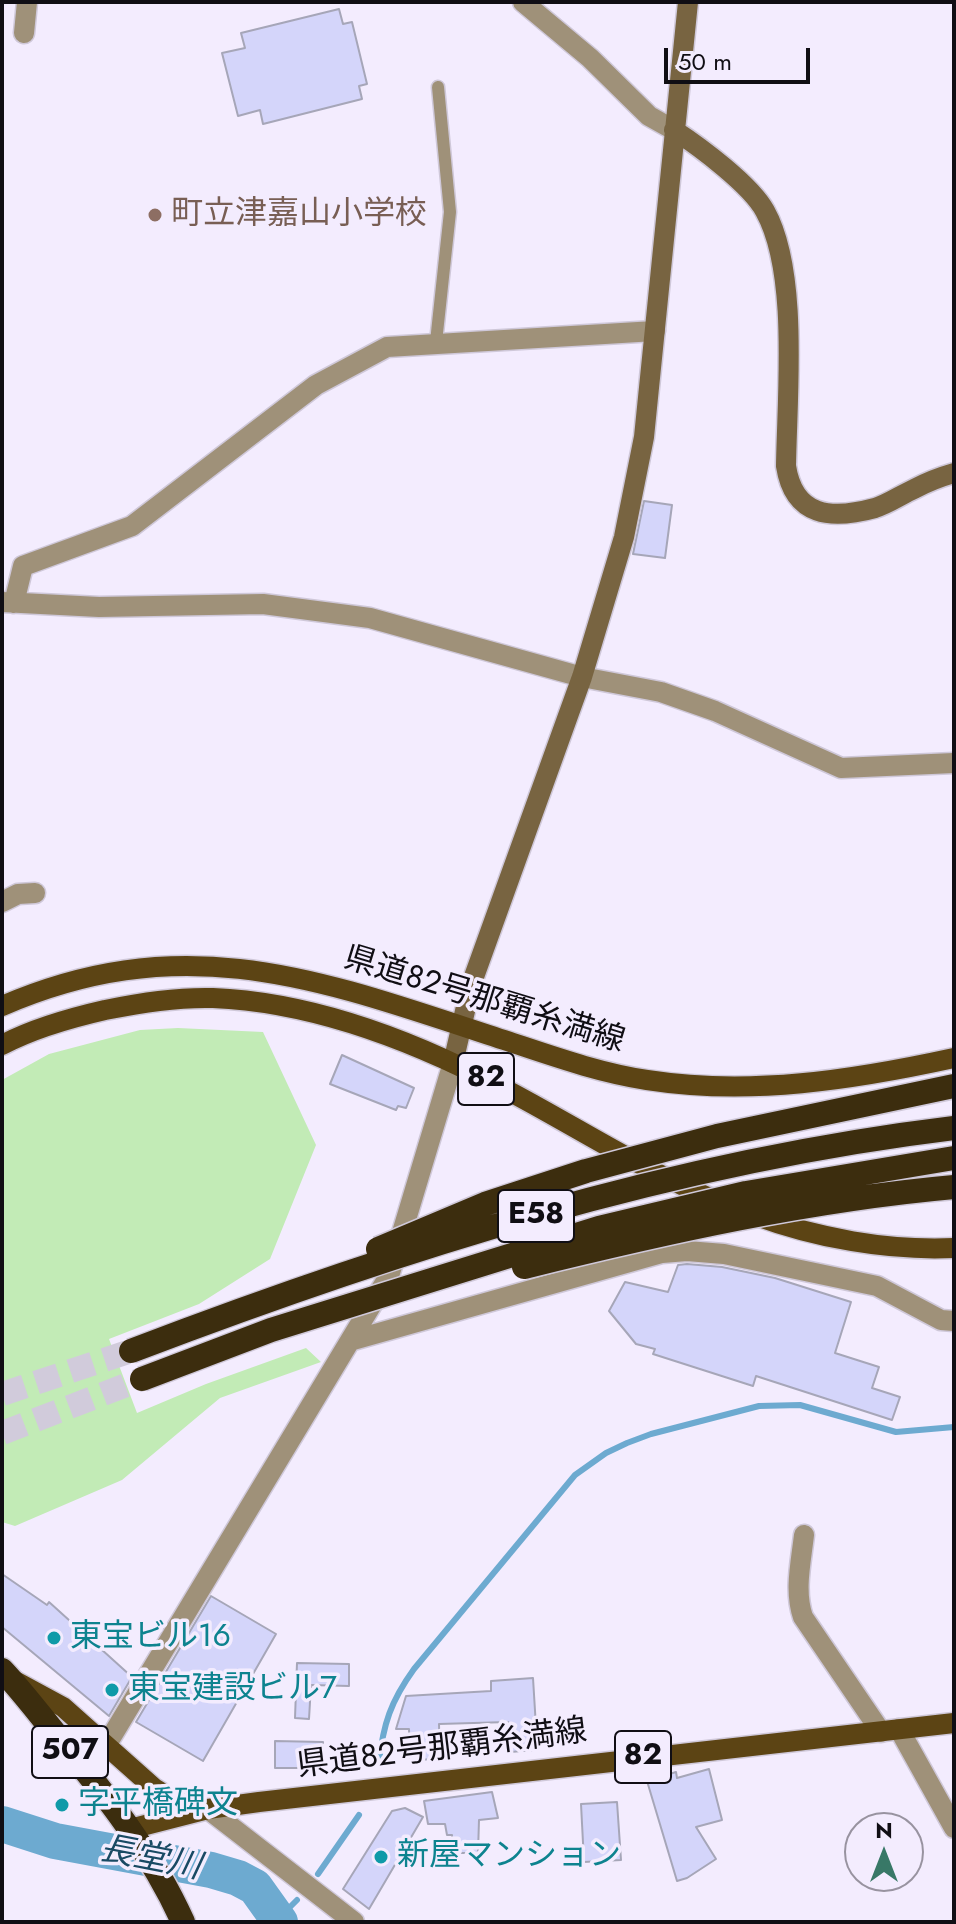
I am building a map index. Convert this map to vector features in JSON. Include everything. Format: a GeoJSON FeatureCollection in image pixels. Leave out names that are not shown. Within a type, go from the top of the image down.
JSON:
{"type":"FeatureCollection","features":[{"type":"Feature","properties":{"kind":"highway"},"geometry":{"type":"LineString","coordinates":[[255,1303],[485,1204],[586,1171],[731,1133],[954,1086]]}},
{"type":"Feature","properties":{"kind":"highway","name":"E58"},"geometry":{"type":"LineString","coordinates":[[131,1351],[255,1303],[596,1198],[774,1157],[954,1128]]}},
{"type":"Feature","properties":{"kind":"highway","name":"E58"},"geometry":{"type":"LineString","coordinates":[[142,1379],[271,1330],[599,1228],[746,1193],[954,1158]]}},
{"type":"Feature","properties":{"kind":"highway"},"geometry":{"type":"LineString","coordinates":[[271,1330],[660,1234],[798,1206],[954,1187]]}},
{"type":"Feature","properties":{"kind":"highway","name":"507"},"geometry":{"type":"LineString","coordinates":[[5,1674],[100,1788],[131,1831],[183,1922]]}},
{"type":"Feature","properties":{"kind":"main road","name":"県道82号那覇糸満線"},"geometry":{"type":"LineString","coordinates":[[2,1006],[31,993],[105,973],[207,964],[258,970],[329,985],[583,1067],[647,1080],[709,1087],[759,1087],[891,1072],[954,1058]]}},
{"type":"Feature","properties":{"kind":"main road","name":"県道82号那覇糸満線"},"geometry":{"type":"LineString","coordinates":[[2,1045],[72,1018],[148,1001],[212,998],[323,1014],[453,1063],[682,1186],[758,1216],[812,1233],[873,1243],[931,1249],[954,1248]]}},
{"type":"Feature","properties":{"kind":"main road"},"geometry":{"type":"LineString","coordinates":[[5,1674],[63,1707],[154,1788],[167,1796],[208,1809]]}},
{"type":"Feature","properties":{"kind":"main road","name":"県道82号那覇糸満線"},"geometry":{"type":"LineString","coordinates":[[131,1831],[208,1809],[954,1723]]}},
{"type":"Feature","properties":{"kind":"street"},"geometry":{"type":"LineString","coordinates":[[24,33],[27,2]]}},
{"type":"Feature","properties":{"kind":"street"},"geometry":{"type":"LineString","coordinates":[[523,2],[590,58],[649,116],[726,168],[765,209],[786,278],[786,466],[789,484],[799,500],[814,510],[833,514],[877,508],[916,487],[954,473]]}},
{"type":"Feature","properties":{"kind":"street"},"geometry":{"type":"LineString","coordinates":[[107,1744],[389,1276],[453,1063],[471,985],[582,677],[624,537],[644,437],[688,2]]}},
{"type":"Feature","properties":{"kind":"street"},"geometry":{"type":"LineString","coordinates":[[655,331],[387,347],[316,385],[132,526],[23,566],[8,603],[99,607],[263,604],[370,618],[582,677],[661,692],[715,711],[841,768],[954,763]]}},
{"type":"Feature","properties":{"kind":"street"},"geometry":{"type":"LineString","coordinates":[[2,902],[18,894],[35,893]]}},
{"type":"Feature","properties":{"kind":"street"},"geometry":{"type":"LineString","coordinates":[[350,1341],[662,1253],[687,1251],[724,1254],[877,1286],[941,1320],[954,1321]]}},
{"type":"Feature","properties":{"kind":"street"},"geometry":{"type":"LineString","coordinates":[[804,1535],[798,1589],[798,1604],[803,1617],[890,1731],[954,1828]]}},
{"type":"Feature","properties":{"kind":"street"},"geometry":{"type":"LineString","coordinates":[[208,1809],[354,1922]]}},
{"type":"Feature","properties":{"kind":"lane"},"geometry":{"type":"LineString","coordinates":[[436,342],[450,212],[438,87]]}},
{"type":"Feature","properties":{"kind":"green space"},"geometry":{"type":"Polygon","coordinates":[[[178,1028],[263,1032],[316,1145],[270,1259],[199,1304],[109,1339],[137,1413],[306,1348],[321,1362],[220,1398],[122,1480],[15,1526],[2,1522],[2,1080],[49,1054],[140,1030],[178,1028]]]}},
{"type":"Feature","properties":{"kind":"building"},"geometry":{"type":"Polygon","coordinates":[[[339,9],[343,24],[352,22],[367,84],[359,86],[362,99],[263,124],[260,110],[238,116],[222,53],[245,48],[241,33],[339,9]]]}},
{"type":"Feature","properties":{"kind":"building"},"geometry":{"type":"Polygon","coordinates":[[[644,501],[672,505],[665,558],[633,554],[644,501]]]}},
{"type":"Feature","properties":{"kind":"building"},"geometry":{"type":"Polygon","coordinates":[[[342,1055],[414,1088],[406,1108],[398,1106],[396,1110],[330,1084],[342,1055]]]}},
{"type":"Feature","properties":{"kind":"building"},"geometry":{"type":"Polygon","coordinates":[[[678,1265],[722,1267],[775,1278],[851,1302],[835,1353],[879,1367],[872,1388],[900,1397],[892,1420],[756,1376],[753,1386],[653,1354],[655,1349],[636,1344],[609,1311],[625,1282],[668,1292],[678,1265]]]}},
{"type":"Feature","properties":{"kind":"building"},"geometry":{"type":"Polygon","coordinates":[[[2,1574],[47,1605],[49,1602],[132,1677],[109,1716],[2,1627],[2,1574]]]}},
{"type":"Feature","properties":{"kind":"building"},"geometry":{"type":"Polygon","coordinates":[[[211,1596],[276,1634],[203,1761],[136,1722],[211,1596]]]}},
{"type":"Feature","properties":{"kind":"building"},"geometry":{"type":"Polygon","coordinates":[[[297,1663],[349,1664],[349,1686],[311,1685],[309,1719],[295,1718],[297,1663]]]}},
{"type":"Feature","properties":{"kind":"building"},"geometry":{"type":"Polygon","coordinates":[[[533,1678],[536,1727],[540,1727],[541,1742],[535,1742],[535,1750],[510,1752],[508,1722],[439,1724],[440,1759],[410,1760],[409,1729],[396,1729],[406,1696],[491,1691],[491,1681],[533,1678]]]}},
{"type":"Feature","properties":{"kind":"building"},"geometry":{"type":"Polygon","coordinates":[[[275,1741],[323,1742],[323,1768],[275,1768],[275,1741]]]}},
{"type":"Feature","properties":{"kind":"building"},"geometry":{"type":"Polygon","coordinates":[[[709,1769],[722,1820],[696,1827],[716,1859],[677,1881],[647,1781],[676,1772],[677,1778],[709,1769]]]}},
{"type":"Feature","properties":{"kind":"building"},"geometry":{"type":"Polygon","coordinates":[[[492,1792],[498,1818],[479,1820],[478,1853],[452,1853],[452,1835],[447,1835],[445,1824],[428,1824],[424,1801],[492,1792]]]}},
{"type":"Feature","properties":{"kind":"building"},"geometry":{"type":"Polygon","coordinates":[[[617,1802],[621,1860],[584,1862],[581,1804],[617,1802]]]}},
{"type":"Feature","properties":{"kind":"building","name":"新屋マンション"},"geometry":{"type":"Polygon","coordinates":[[[405,1808],[423,1817],[369,1909],[343,1889],[392,1811],[405,1808]]]}},
{"type":"Feature","properties":{"kind":"waterway"},"geometry":{"type":"LineString","coordinates":[[379,1763],[389,1713],[414,1669],[575,1475],[606,1453],[651,1434],[759,1406],[800,1405],[896,1432],[954,1427]]}},
{"type":"Feature","properties":{"kind":"waterway"},"geometry":{"type":"LineString","coordinates":[[318,1874],[359,1815]]}},
{"type":"Feature","properties":{"kind":"waterway","name":"長堂川"},"geometry":{"type":"LineString","coordinates":[[2,1824],[55,1841],[211,1870],[238,1878],[255,1887],[280,1922]]}},
{"type":"Feature","properties":{"kind":"waterway"},"geometry":{"type":"LineString","coordinates":[[278,1919],[297,1900]]}},
{"type":"Feature","properties":{"kind":"tunnel"},"geometry":{"type":"LineString","coordinates":[[2,1394],[131,1351]]}},
{"type":"Feature","properties":{"kind":"tunnel"},"geometry":{"type":"LineString","coordinates":[[2,1433],[142,1379]]}},
{"type":"Feature","properties":{"kind":"place","name":"町立津嘉山小学校"},"geometry":{"type":"Point","coordinates":[155,215]}},
{"type":"Feature","properties":{"kind":"place","name":"東宝ビル16"},"geometry":{"type":"Point","coordinates":[54,1638]}},
{"type":"Feature","properties":{"kind":"place","name":"東宝建設ビル7"},"geometry":{"type":"Point","coordinates":[112,1690]}},
{"type":"Feature","properties":{"kind":"place","name":"字平橋碑文"},"geometry":{"type":"Point","coordinates":[62,1805]}},
{"type":"Feature","properties":{"kind":"place","name":"新屋マンション"},"geometry":{"type":"Point","coordinates":[381,1857]}}]}
